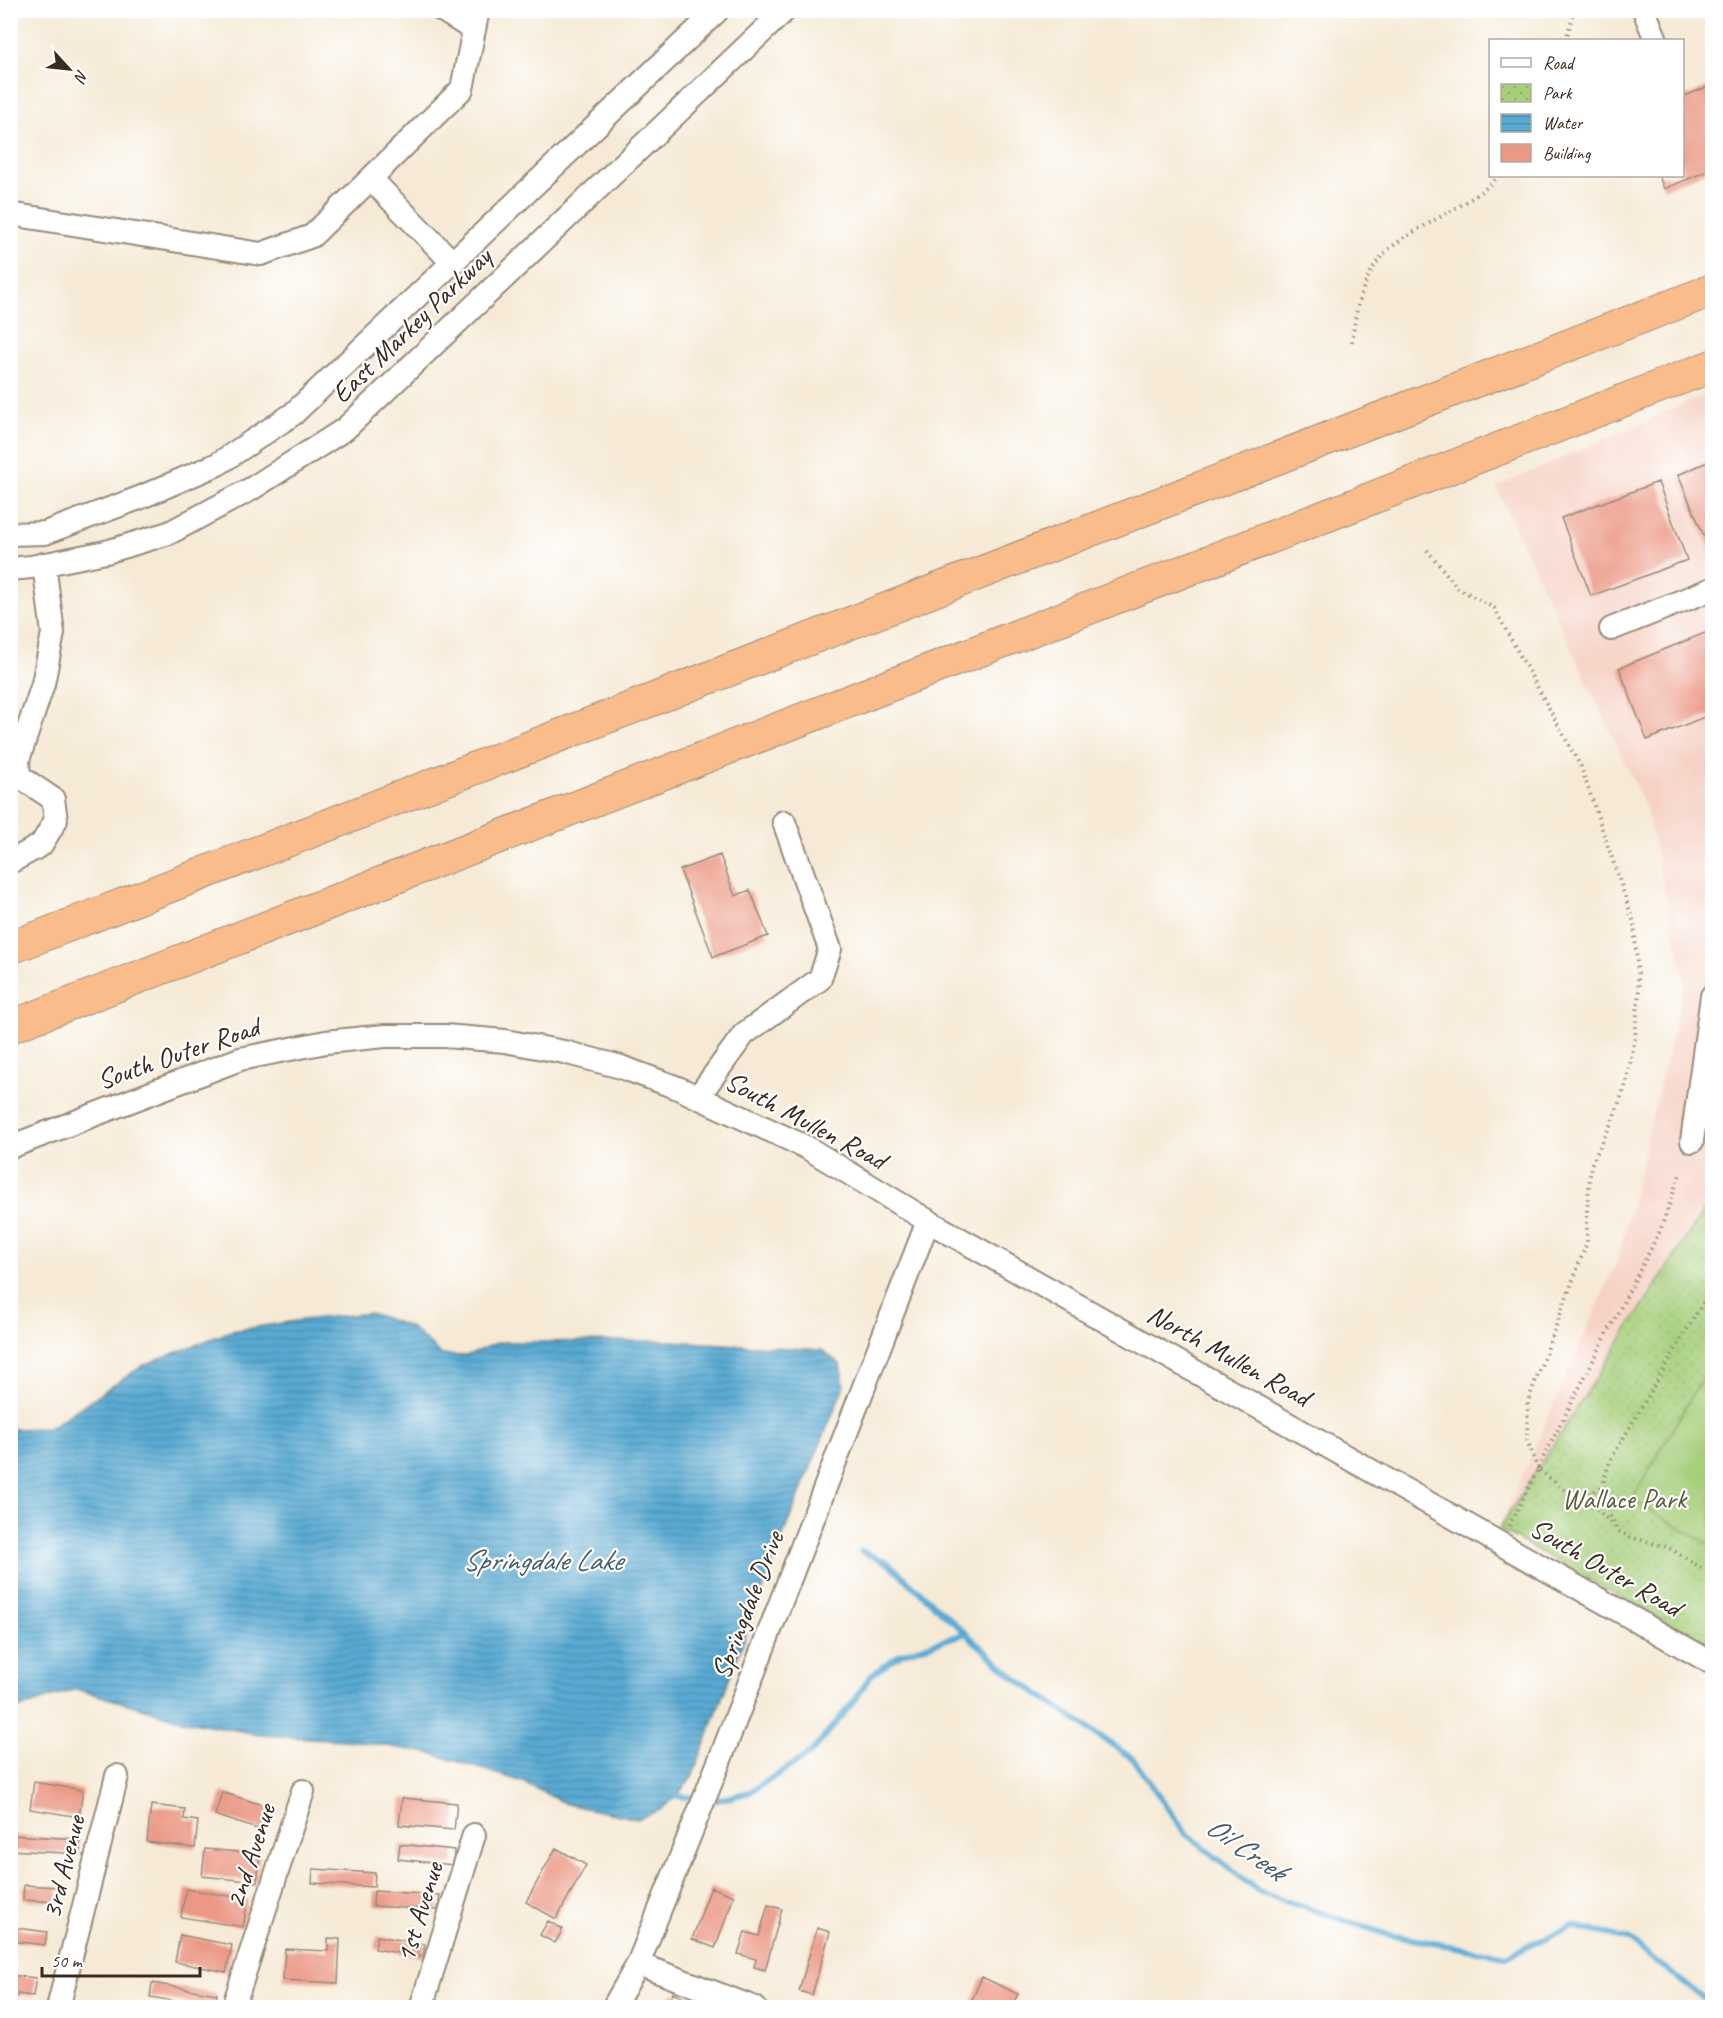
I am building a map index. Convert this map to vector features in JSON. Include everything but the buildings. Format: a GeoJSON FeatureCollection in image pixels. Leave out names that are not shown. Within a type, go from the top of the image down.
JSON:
{"type":"FeatureCollection","features":[{"type":"Feature","properties":{"kind":"highway"},"geometry":{"type":"LineString","coordinates":[[10,948],[1713,290]]}},
{"type":"Feature","properties":{"kind":"highway"},"geometry":{"type":"LineString","coordinates":[[10,1027],[1713,366]]}},
{"type":"Feature","properties":{"kind":"street"},"geometry":{"type":"LineString","coordinates":[[10,214],[261,254],[312,237],[462,89],[476,20],[442,10]]}},
{"type":"Feature","properties":{"kind":"street","name":"East Markey Parkway"},"geometry":{"type":"LineString","coordinates":[[10,534],[45,533],[139,498],[218,464],[293,414],[718,10]]}},
{"type":"Feature","properties":{"kind":"street","name":"East Markey Parkway"},"geometry":{"type":"LineString","coordinates":[[10,568],[106,552],[169,532],[251,489],[345,429],[785,10]]}},
{"type":"Feature","properties":{"kind":"street"},"geometry":{"type":"LineString","coordinates":[[1644,10],[1656,39]]}},
{"type":"Feature","properties":{"kind":"street"},"geometry":{"type":"LineString","coordinates":[[371,179],[453,262]]}},
{"type":"Feature","properties":{"kind":"street"},"geometry":{"type":"LineString","coordinates":[[10,862],[41,845],[56,820],[53,799],[19,776],[18,760],[43,684],[53,633],[44,564]]}},
{"type":"Feature","properties":{"kind":"street"},"geometry":{"type":"LineString","coordinates":[[1611,629],[1713,589]]}},
{"type":"Feature","properties":{"kind":"street"},"geometry":{"type":"LineString","coordinates":[[698,1097],[744,1034],[820,979],[830,949],[784,822]]}},
{"type":"Feature","properties":{"kind":"street"},"geometry":{"type":"LineString","coordinates":[[1692,1141],[1713,996]]}},
{"type":"Feature","properties":{"kind":"street","name":"South Outer Road"},"geometry":{"type":"LineString","coordinates":[[10,1147],[240,1059],[326,1042],[385,1036],[445,1036],[505,1041],[564,1052],[621,1067],[654,1079]]}},
{"type":"Feature","properties":{"kind":"street","name":"South Mullen Road"},"geometry":{"type":"LineString","coordinates":[[654,1079],[806,1147],[928,1221]]}},
{"type":"Feature","properties":{"kind":"street","name":"North Mullen Road"},"geometry":{"type":"LineString","coordinates":[[928,1221],[1500,1542]]}},
{"type":"Feature","properties":{"kind":"street","name":"Springdale Drive"},"geometry":{"type":"LineString","coordinates":[[613,2007],[638,1965],[928,1221]]}},
{"type":"Feature","properties":{"kind":"street","name":"South Outer Road"},"geometry":{"type":"LineString","coordinates":[[1500,1542],[1713,1662]]}},
{"type":"Feature","properties":{"kind":"street","name":"3rd Avenue"},"geometry":{"type":"LineString","coordinates":[[66,2004],[117,1776]]}},
{"type":"Feature","properties":{"kind":"street","name":"2nd Avenue"},"geometry":{"type":"LineString","coordinates":[[233,2007],[303,1791]]}},
{"type":"Feature","properties":{"kind":"street","name":"1st Avenue"},"geometry":{"type":"LineString","coordinates":[[421,2007],[474,1834]]}},
{"type":"Feature","properties":{"kind":"street"},"geometry":{"type":"LineString","coordinates":[[638,1965],[755,2007]]}},
{"type":"Feature","properties":{"kind":"path"},"geometry":{"type":"LineString","coordinates":[[1566,39],[1574,10]]}},
{"type":"Feature","properties":{"kind":"path"},"geometry":{"type":"LineString","coordinates":[[1352,342],[1356,308],[1364,287],[1383,256],[1397,244],[1468,200],[1498,177]]}},
{"type":"Feature","properties":{"kind":"path"},"geometry":{"type":"LineString","coordinates":[[1427,550],[1458,588],[1494,608],[1581,767],[1634,923],[1639,990],[1635,1038],[1626,1084],[1611,1124],[1591,1164],[1587,1242],[1528,1401],[1527,1440],[1538,1469],[1575,1499],[1597,1509],[1618,1531],[1630,1537],[1666,1547],[1713,1574]]}},
{"type":"Feature","properties":{"kind":"path"},"geometry":{"type":"LineString","coordinates":[[1500,1542],[1660,1231],[1680,1171]]}},
{"type":"Feature","properties":{"kind":"path"},"geometry":{"type":"LineString","coordinates":[[1618,1531],[1610,1516],[1604,1487],[1610,1461],[1713,1287]]}},
{"type":"Feature","properties":{"kind":"path"},"geometry":{"type":"LineString","coordinates":[[1575,1499],[1604,1487]]}},
{"type":"Feature","properties":{"kind":"shaded area"},"geometry":{"type":"Polygon","coordinates":[[[1712,392],[1712,1198],[1499,1529],[1618,1259],[1685,981],[1646,808],[1496,487],[1712,392]]]}},
{"type":"Feature","properties":{"kind":"green space","name":"Wallace Park"},"geometry":{"type":"Polygon","coordinates":[[[1712,1198],[1712,1649],[1499,1529],[1712,1198]]]}},
{"type":"Feature","properties":{"kind":"green space"},"geometry":{"type":"Polygon","coordinates":[[[1712,1361],[1712,1546],[1632,1500],[1712,1361]]]}},
{"type":"Feature","properties":{"kind":"water","name":"Springdale Lake"},"geometry":{"type":"Polygon","coordinates":[[[370,1313],[410,1327],[442,1355],[466,1356],[499,1342],[672,1341],[822,1350],[840,1364],[844,1386],[786,1528],[693,1775],[677,1796],[660,1810],[637,1819],[566,1804],[523,1782],[430,1753],[357,1741],[262,1735],[182,1720],[76,1689],[11,1711],[11,1429],[49,1428],[144,1365],[231,1331],[370,1313]]]}},
{"type":"Feature","properties":{"kind":"waterway","name":"Oil Creek"},"geometry":{"type":"LineString","coordinates":[[861,1551],[888,1563],[1014,1677],[1133,1759],[1186,1834],[1261,1893],[1389,1935],[1506,1956],[1573,1926],[1628,1939],[1712,2005]]}},
{"type":"Feature","properties":{"kind":"waterway"},"geometry":{"type":"LineString","coordinates":[[677,1796],[718,1800],[750,1792],[811,1753],[855,1700],[871,1675],[901,1654],[966,1633]]}}]}
